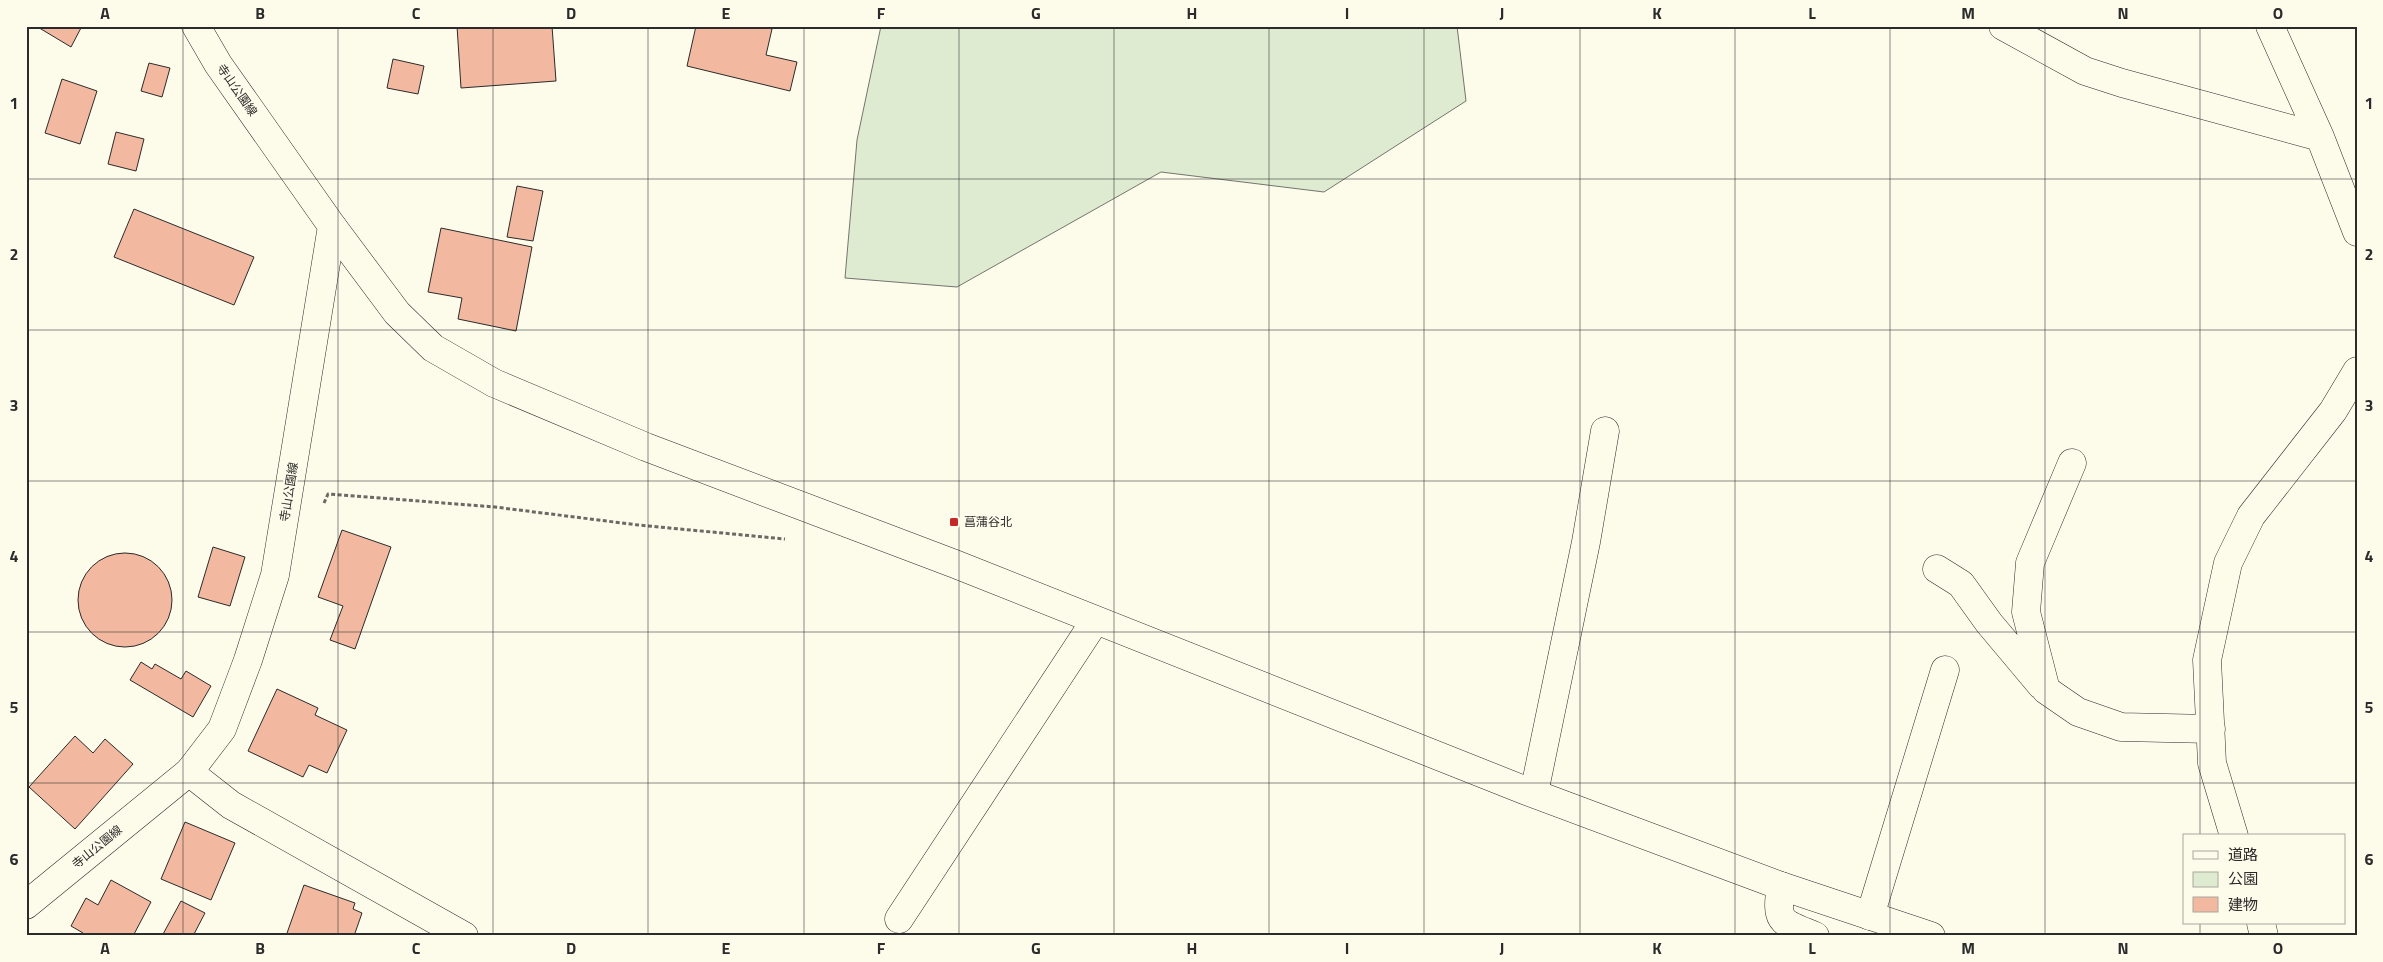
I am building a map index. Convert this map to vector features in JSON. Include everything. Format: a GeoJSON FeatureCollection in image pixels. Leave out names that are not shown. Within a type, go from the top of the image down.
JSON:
{"type":"FeatureCollection","features":[{"type":"Feature","properties":{"kind":"street","name":"寺山公園線"},"geometry":{"type":"LineString","coordinates":[[26,905],[189,772],[222,729],[248,660],[275,575],[332,226],[218,64],[196,26]]}},
{"type":"Feature","properties":{"kind":"street"},"geometry":{"type":"LineString","coordinates":[[2003,26],[2085,71],[2320,137]]}},
{"type":"Feature","properties":{"kind":"street"},"geometry":{"type":"LineString","coordinates":[[2270,26],[2320,137],[2357,232]]}},
{"type":"Feature","properties":{"kind":"street"},"geometry":{"type":"LineString","coordinates":[[332,226],[397,313],[433,348],[494,383],[646,447],[955,564],[1095,621],[1534,793],[1781,886],[1931,936]]}},
{"type":"Feature","properties":{"kind":"street"},"geometry":{"type":"LineString","coordinates":[[2233,834],[2212,763],[2206,660],[2228,563],[2251,516],[2333,411],[2357,371]]}},
{"type":"Feature","properties":{"kind":"street"},"geometry":{"type":"LineString","coordinates":[[1534,793],[1586,542],[1606,431]]}},
{"type":"Feature","properties":{"kind":"street"},"geometry":{"type":"LineString","coordinates":[[2046,690],[2026,612],[2030,563],[2072,464]]}},
{"type":"Feature","properties":{"kind":"street"},"geometry":{"type":"LineString","coordinates":[[1937,569],[1961,584],[1989,623],[2046,690],[2078,712],[2120,727],[2211,729]]}},
{"type":"Feature","properties":{"kind":"street"},"geometry":{"type":"LineString","coordinates":[[899,919],[1095,621]]}},
{"type":"Feature","properties":{"kind":"street"},"geometry":{"type":"LineString","coordinates":[[1870,916],[1945,670]]}},
{"type":"Feature","properties":{"kind":"street"},"geometry":{"type":"LineString","coordinates":[[189,772],[231,805],[464,936]]}},
{"type":"Feature","properties":{"kind":"street"},"geometry":{"type":"LineString","coordinates":[[1781,886],[1778,909],[1785,923],[1815,936]]}},
{"type":"Feature","properties":{"kind":"street"},"geometry":{"type":"LineString","coordinates":[[2260,924],[2264,936]]}},
{"type":"Feature","properties":{"kind":"path"},"geometry":{"type":"LineString","coordinates":[[320,512],[328,494],[495,507],[638,525],[788,539]]}},
{"type":"Feature","properties":{"kind":"green space"},"geometry":{"type":"Polygon","coordinates":[[[881,26],[1457,26],[1466,101],[1324,192],[1161,172],[957,287],[845,278],[857,140],[881,26]]]}},
{"type":"Feature","properties":{"kind":"building"},"geometry":{"type":"Polygon","coordinates":[[[36,26],[82,26],[71,47],[36,26]]]}},
{"type":"Feature","properties":{"kind":"building"},"geometry":{"type":"Polygon","coordinates":[[[457,26],[552,26],[556,81],[461,88],[457,26]]]}},
{"type":"Feature","properties":{"kind":"building"},"geometry":{"type":"Polygon","coordinates":[[[696,26],[761,26],[772,29],[766,55],[797,62],[790,91],[687,66],[696,26]]]}},
{"type":"Feature","properties":{"kind":"building"},"geometry":{"type":"Polygon","coordinates":[[[393,59],[424,66],[418,94],[387,88],[393,59]]]}},
{"type":"Feature","properties":{"kind":"building"},"geometry":{"type":"Polygon","coordinates":[[[149,63],[170,68],[162,97],[141,91],[149,63]]]}},
{"type":"Feature","properties":{"kind":"building"},"geometry":{"type":"Polygon","coordinates":[[[62,79],[97,91],[80,144],[45,133],[62,79]]]}},
{"type":"Feature","properties":{"kind":"building"},"geometry":{"type":"Polygon","coordinates":[[[116,132],[144,139],[136,171],[108,164],[116,132]]]}},
{"type":"Feature","properties":{"kind":"building"},"geometry":{"type":"Polygon","coordinates":[[[517,186],[543,191],[533,241],[507,237],[517,186]]]}},
{"type":"Feature","properties":{"kind":"building"},"geometry":{"type":"Polygon","coordinates":[[[134,209],[254,257],[234,305],[114,257],[134,209]]]}},
{"type":"Feature","properties":{"kind":"building"},"geometry":{"type":"Polygon","coordinates":[[[441,228],[532,247],[516,331],[458,319],[462,298],[428,292],[441,228]]]}},
{"type":"Feature","properties":{"kind":"building"},"geometry":{"type":"Polygon","coordinates":[[[342,530],[391,547],[355,649],[330,640],[343,606],[318,597],[342,530]]]}},
{"type":"Feature","properties":{"kind":"building"},"geometry":{"type":"Polygon","coordinates":[[[213,547],[245,557],[230,606],[198,597],[213,547]]]}},
{"type":"Feature","properties":{"kind":"building"},"geometry":{"type":"Polygon","coordinates":[[[125,553],[143,557],[158,567],[168,582],[172,600],[168,618],[158,633],[143,643],[125,647],[107,643],[92,633],[82,618],[78,600],[82,582],[92,567],[107,557],[125,553]]]}},
{"type":"Feature","properties":{"kind":"building"},"geometry":{"type":"Polygon","coordinates":[[[141,662],[152,669],[155,664],[181,679],[186,671],[211,686],[193,717],[130,680],[141,662]]]}},
{"type":"Feature","properties":{"kind":"building"},"geometry":{"type":"Polygon","coordinates":[[[277,689],[318,708],[315,715],[347,730],[327,773],[309,765],[303,777],[248,751],[277,689]]]}},
{"type":"Feature","properties":{"kind":"building"},"geometry":{"type":"Polygon","coordinates":[[[75,736],[93,753],[105,739],[133,764],[75,829],[29,787],[75,736]]]}},
{"type":"Feature","properties":{"kind":"building"},"geometry":{"type":"Polygon","coordinates":[[[185,822],[235,843],[211,900],[161,879],[185,822]]]}},
{"type":"Feature","properties":{"kind":"building"},"geometry":{"type":"Polygon","coordinates":[[[111,880],[151,902],[133,936],[81,936],[83,933],[71,926],[86,898],[98,905],[111,880]]]}},
{"type":"Feature","properties":{"kind":"building"},"geometry":{"type":"Polygon","coordinates":[[[304,885],[355,903],[353,909],[362,913],[354,936],[286,936],[304,885]]]}},
{"type":"Feature","properties":{"kind":"building"},"geometry":{"type":"Polygon","coordinates":[[[181,901],[205,913],[193,936],[162,936],[181,901]]]}},
{"type":"Feature","properties":{"kind":"place","name":"菖蒲谷北"},"geometry":{"type":"Point","coordinates":[954,522]}}]}
